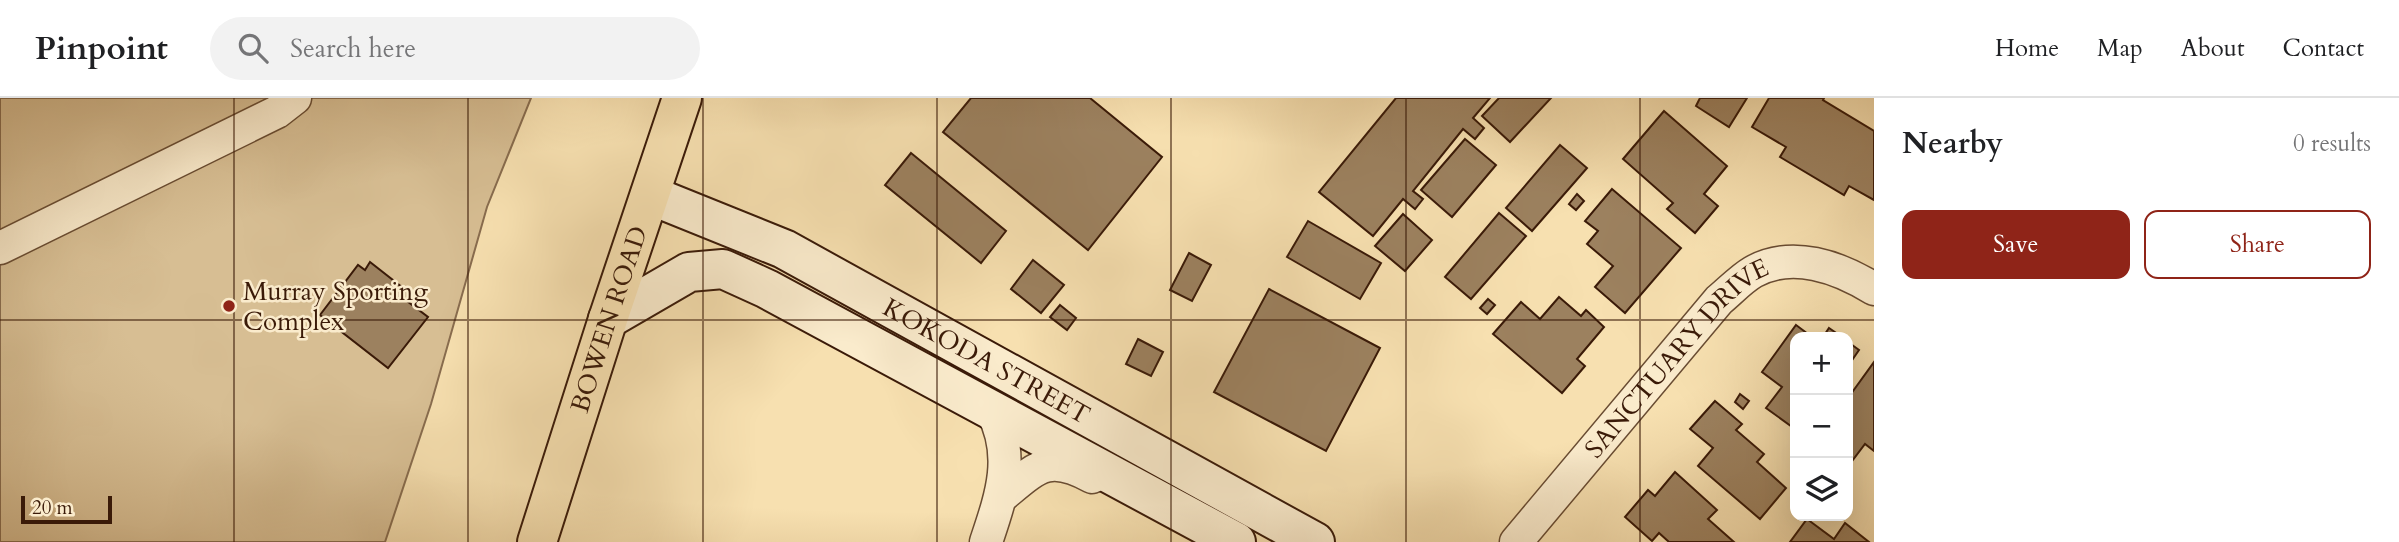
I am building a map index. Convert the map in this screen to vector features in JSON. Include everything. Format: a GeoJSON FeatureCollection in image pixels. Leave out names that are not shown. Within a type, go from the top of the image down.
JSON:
{"type":"FeatureCollection","features":[{"type":"Feature","properties":{"kind":"main road","name":"BOWEN ROAD"},"geometry":{"type":"LineString","coordinates":[[537,542],[682,98]]}},
{"type":"Feature","properties":{"kind":"street"},"geometry":{"type":"LineString","coordinates":[[0,248],[277,112],[295,98]]}},
{"type":"Feature","properties":{"kind":"street","name":"KOKODA STREET"},"geometry":{"type":"LineString","coordinates":[[650,195],[784,249],[1315,542]]}},
{"type":"Feature","properties":{"kind":"street","name":"SANCTUARY DRIVE"},"geometry":{"type":"LineString","coordinates":[[1516,542],[1719,300],[1754,272],[1787,261],[1824,265],[1874,289]]}},
{"type":"Feature","properties":{"kind":"street","name":"KOKODA STREET"},"geometry":{"type":"LineString","coordinates":[[608,319],[689,272],[723,269],[767,289],[1236,542]]}},
{"type":"Feature","properties":{"kind":"street"},"geometry":{"type":"LineString","coordinates":[[986,542],[1002,496],[1003,433],[992,411]]}},
{"type":"Feature","properties":{"kind":"street"},"geometry":{"type":"LineString","coordinates":[[1093,418],[1092,426],[1097,439],[1161,501]]}},
{"type":"Feature","properties":{"kind":"street"},"geometry":{"type":"LineString","coordinates":[[1002,496],[1040,467],[1060,464],[1076,468],[1132,498],[1161,501]]}},
{"type":"Feature","properties":{"kind":"shaded area","name":"Murray Sporting Complex"},"geometry":{"type":"Polygon","coordinates":[[[0,98],[531,98],[487,207],[431,404],[385,542],[0,542],[0,98]]]}},
{"type":"Feature","properties":{"kind":"building"},"geometry":{"type":"Polygon","coordinates":[[[971,98],[1090,98],[1162,157],[1088,250],[943,132],[971,98]]]}},
{"type":"Feature","properties":{"kind":"building"},"geometry":{"type":"Polygon","coordinates":[[[1396,98],[1490,98],[1473,118],[1484,128],[1475,139],[1463,129],[1413,191],[1423,199],[1415,209],[1403,199],[1373,236],[1319,192],[1396,98]]]}},
{"type":"Feature","properties":{"kind":"building"},"geometry":{"type":"Polygon","coordinates":[[[1499,98],[1551,98],[1510,142],[1482,116],[1499,98]]]}},
{"type":"Feature","properties":{"kind":"building"},"geometry":{"type":"Polygon","coordinates":[[[1700,98],[1747,98],[1729,127],[1696,106],[1700,98]]]}},
{"type":"Feature","properties":{"kind":"building"},"geometry":{"type":"Polygon","coordinates":[[[1769,98],[1824,98],[1823,100],[1874,131],[1874,200],[1849,186],[1844,195],[1780,157],[1786,147],[1752,127],[1769,98]]]}},
{"type":"Feature","properties":{"kind":"building"},"geometry":{"type":"Polygon","coordinates":[[[1664,111],[1727,166],[1704,194],[1718,206],[1695,233],[1667,209],[1673,203],[1623,159],[1664,111]]]}},
{"type":"Feature","properties":{"kind":"building"},"geometry":{"type":"Polygon","coordinates":[[[1465,139],[1496,165],[1452,217],[1421,190],[1465,139]]]}},
{"type":"Feature","properties":{"kind":"building"},"geometry":{"type":"Polygon","coordinates":[[[1560,145],[1587,168],[1532,231],[1506,208],[1560,145]]]}},
{"type":"Feature","properties":{"kind":"building"},"geometry":{"type":"Polygon","coordinates":[[[911,153],[1006,231],[981,263],[885,185],[911,153]]]}},
{"type":"Feature","properties":{"kind":"building"},"geometry":{"type":"Polygon","coordinates":[[[1612,189],[1681,248],[1625,313],[1595,287],[1613,266],[1587,244],[1598,231],[1585,221],[1612,189]]]}},
{"type":"Feature","properties":{"kind":"building"},"geometry":{"type":"Polygon","coordinates":[[[1577,194],[1584,201],[1576,210],[1569,204],[1577,194]]]}},
{"type":"Feature","properties":{"kind":"building"},"geometry":{"type":"Polygon","coordinates":[[[1499,213],[1526,236],[1471,299],[1445,277],[1499,213]]]}},
{"type":"Feature","properties":{"kind":"building"},"geometry":{"type":"Polygon","coordinates":[[[1403,214],[1432,240],[1405,271],[1375,246],[1403,214]]]}},
{"type":"Feature","properties":{"kind":"building"},"geometry":{"type":"Polygon","coordinates":[[[1308,221],[1381,263],[1360,299],[1287,257],[1308,221]]]}},
{"type":"Feature","properties":{"kind":"building"},"geometry":{"type":"Polygon","coordinates":[[[1189,253],[1211,265],[1192,301],[1170,290],[1189,253]]]}},
{"type":"Feature","properties":{"kind":"building"},"geometry":{"type":"Polygon","coordinates":[[[1033,260],[1064,285],[1041,313],[1011,289],[1033,260]]]}},
{"type":"Feature","properties":{"kind":"building"},"geometry":{"type":"Polygon","coordinates":[[[370,262],[412,295],[407,301],[428,317],[388,368],[320,315],[358,265],[365,270],[370,262]]]}},
{"type":"Feature","properties":{"kind":"building"},"geometry":{"type":"Polygon","coordinates":[[[1269,289],[1380,348],[1326,451],[1214,392],[1269,289]]]}},
{"type":"Feature","properties":{"kind":"building"},"geometry":{"type":"Polygon","coordinates":[[[1559,297],[1581,316],[1586,310],[1604,327],[1577,359],[1585,366],[1562,393],[1493,334],[1521,302],[1540,319],[1559,297]]]}},
{"type":"Feature","properties":{"kind":"building"},"geometry":{"type":"Polygon","coordinates":[[[1488,299],[1495,305],[1487,314],[1480,308],[1488,299]]]}},
{"type":"Feature","properties":{"kind":"building"},"geometry":{"type":"Polygon","coordinates":[[[1060,305],[1076,318],[1067,330],[1050,317],[1060,305]]]}},
{"type":"Feature","properties":{"kind":"building"},"geometry":{"type":"Polygon","coordinates":[[[1796,325],[1805,332],[1791,332],[1796,325]]]}},
{"type":"Feature","properties":{"kind":"building"},"geometry":{"type":"Polygon","coordinates":[[[1790,333],[1790,425],[1766,408],[1782,387],[1762,372],[1790,333]]]}},
{"type":"Feature","properties":{"kind":"building"},"geometry":{"type":"Polygon","coordinates":[[[1138,339],[1163,352],[1151,376],[1126,364],[1138,339]]]}},
{"type":"Feature","properties":{"kind":"building"},"geometry":{"type":"Polygon","coordinates":[[[1853,346],[1859,350],[1853,359],[1853,346]]]}},
{"type":"Feature","properties":{"kind":"building"},"geometry":{"type":"Polygon","coordinates":[[[1874,362],[1874,451],[1865,444],[1853,460],[1853,395],[1853,391],[1874,362]]]}},
{"type":"Feature","properties":{"kind":"building"},"geometry":{"type":"Polygon","coordinates":[[[1740,394],[1749,401],[1743,409],[1735,402],[1740,394]]]}},
{"type":"Feature","properties":{"kind":"building"},"geometry":{"type":"Polygon","coordinates":[[[1715,401],[1742,424],[1736,430],[1764,454],[1757,462],[1786,488],[1760,519],[1698,466],[1713,448],[1690,429],[1715,401]]]}},
{"type":"Feature","properties":{"kind":"building"},"geometry":{"type":"Polygon","coordinates":[[[1675,472],[1717,510],[1708,519],[1734,542],[1669,542],[1659,533],[1652,541],[1625,517],[1648,490],[1655,496],[1675,472]]]}},
{"type":"Feature","properties":{"kind":"building"},"geometry":{"type":"Polygon","coordinates":[[[1806,521],[1810,521],[1834,539],[1845,523],[1869,542],[1790,542],[1806,521]]]}},
{"type":"Feature","properties":{"kind":"place","name":"Murray Sporting Complex"},"geometry":{"type":"Point","coordinates":[229,306]}}]}
